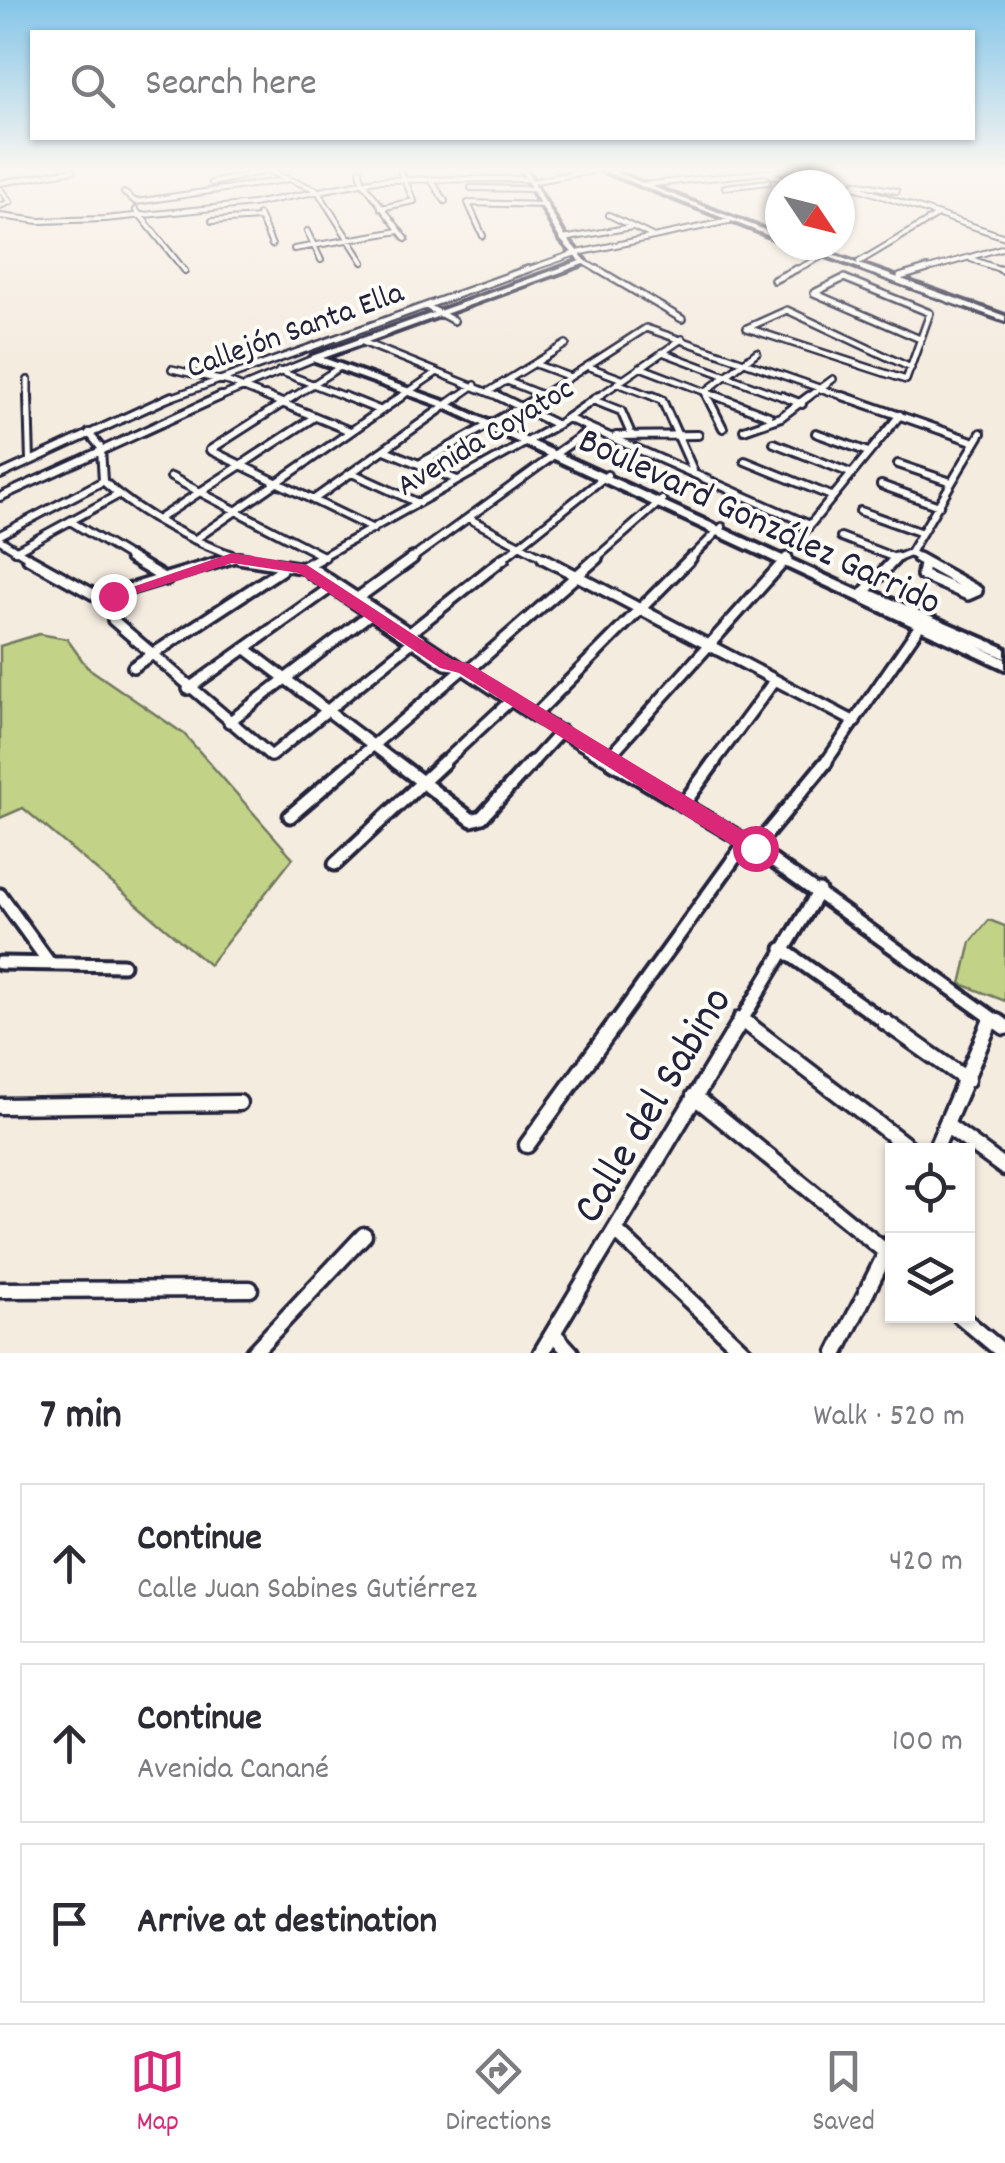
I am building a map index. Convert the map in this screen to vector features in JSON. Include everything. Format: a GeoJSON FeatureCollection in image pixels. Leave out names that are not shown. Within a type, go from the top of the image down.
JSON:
{"type":"FeatureCollection","features":[{"type":"Feature","properties":{"kind":"street"},"geometry":{"type":"LineString","coordinates":[[153,233],[185,270]]}},
{"type":"Feature","properties":{"kind":"street"},"geometry":{"type":"LineString","coordinates":[[267,233],[272,245]]}},
{"type":"Feature","properties":{"kind":"street"},"geometry":{"type":"LineString","coordinates":[[308,233],[322,260]]}},
{"type":"Feature","properties":{"kind":"street"},"geometry":{"type":"LineString","coordinates":[[345,233],[364,262]]}},
{"type":"Feature","properties":{"kind":"street"},"geometry":{"type":"LineString","coordinates":[[294,249],[386,233]]}},
{"type":"Feature","properties":{"kind":"street"},"geometry":{"type":"LineString","coordinates":[[401,233],[406,239]]}},
{"type":"Feature","properties":{"kind":"street"},"geometry":{"type":"LineString","coordinates":[[560,233],[573,254],[584,262],[682,320]]}},
{"type":"Feature","properties":{"kind":"street"},"geometry":{"type":"LineString","coordinates":[[563,239],[597,233]]}},
{"type":"Feature","properties":{"kind":"street"},"geometry":{"type":"LineString","coordinates":[[646,233],[654,237]]}},
{"type":"Feature","properties":{"kind":"street","name":"Callejón Santa Ella"},"geometry":{"type":"LineString","coordinates":[[0,475],[212,380],[294,350],[573,254],[672,233]]}},
{"type":"Feature","properties":{"kind":"street"},"geometry":{"type":"LineString","coordinates":[[854,262],[905,233]]}},
{"type":"Feature","properties":{"kind":"street"},"geometry":{"type":"LineString","coordinates":[[884,295],[898,281],[1005,247]]}},
{"type":"Feature","properties":{"kind":"street"},"geometry":{"type":"LineString","coordinates":[[986,253],[1005,260]]}},
{"type":"Feature","properties":{"kind":"street"},"geometry":{"type":"LineString","coordinates":[[968,258],[1005,272]]}},
{"type":"Feature","properties":{"kind":"street"},"geometry":{"type":"LineString","coordinates":[[774,280],[814,260]]}},
{"type":"Feature","properties":{"kind":"street"},"geometry":{"type":"LineString","coordinates":[[847,260],[1005,317]]}},
{"type":"Feature","properties":{"kind":"street"},"geometry":{"type":"LineString","coordinates":[[849,260],[964,305]]}},
{"type":"Feature","properties":{"kind":"street"},"geometry":{"type":"LineString","coordinates":[[0,497],[240,387],[584,262]]}},
{"type":"Feature","properties":{"kind":"street"},"geometry":{"type":"LineString","coordinates":[[912,368],[787,310],[747,328],[906,380],[912,368],[930,313],[844,278],[814,293],[920,339]]}},
{"type":"Feature","properties":{"kind":"street"},"geometry":{"type":"LineString","coordinates":[[898,281],[1005,317]]}},
{"type":"Feature","properties":{"kind":"street"},"geometry":{"type":"LineString","coordinates":[[426,306],[454,321]]}},
{"type":"Feature","properties":{"kind":"street"},"geometry":{"type":"LineString","coordinates":[[419,464],[522,408],[646,328],[976,442]]}},
{"type":"Feature","properties":{"kind":"street","name":"Avenida Coyatoc"},"geometry":{"type":"LineString","coordinates":[[305,567],[557,425],[682,339]]}},
{"type":"Feature","properties":{"kind":"street"},"geometry":{"type":"LineString","coordinates":[[360,341],[475,385],[557,425]]}},
{"type":"Feature","properties":{"kind":"street"},"geometry":{"type":"LineString","coordinates":[[488,392],[566,344]]}},
{"type":"Feature","properties":{"kind":"street","name":"Boulevard González Garrido"},"geometry":{"type":"LineString","coordinates":[[294,350],[446,405],[921,622],[1005,654]]}},
{"type":"Feature","properties":{"kind":"street"},"geometry":{"type":"LineString","coordinates":[[662,352],[802,404]]}},
{"type":"Feature","properties":{"kind":"street"},"geometry":{"type":"LineString","coordinates":[[705,392],[757,352]]}},
{"type":"Feature","properties":{"kind":"street"},"geometry":{"type":"LineString","coordinates":[[535,364],[570,377]]}},
{"type":"Feature","properties":{"kind":"street"},"geometry":{"type":"LineString","coordinates":[[587,366],[662,400],[693,470]]}},
{"type":"Feature","properties":{"kind":"street"},"geometry":{"type":"LineString","coordinates":[[340,367],[210,450],[374,529]]}},
{"type":"Feature","properties":{"kind":"street"},"geometry":{"type":"LineString","coordinates":[[640,367],[769,416]]}},
{"type":"Feature","properties":{"kind":"street"},"geometry":{"type":"LineString","coordinates":[[172,369],[240,387],[350,432]]}},
{"type":"Feature","properties":{"kind":"street"},"geometry":{"type":"LineString","coordinates":[[279,372],[379,410]]}},
{"type":"Feature","properties":{"kind":"street"},"geometry":{"type":"LineString","coordinates":[[197,538],[436,373]]}},
{"type":"Feature","properties":{"kind":"street"},"geometry":{"type":"LineString","coordinates":[[744,430],[802,404],[833,379]]}},
{"type":"Feature","properties":{"kind":"street"},"geometry":{"type":"LineString","coordinates":[[28,380],[30,460]]}},
{"type":"Feature","properties":{"kind":"street"},"geometry":{"type":"LineString","coordinates":[[507,381],[542,396]]}},
{"type":"Feature","properties":{"kind":"street"},"geometry":{"type":"LineString","coordinates":[[313,500],[475,385]]}},
{"type":"Feature","properties":{"kind":"street"},"geometry":{"type":"LineString","coordinates":[[705,392],[722,428]]}},
{"type":"Feature","properties":{"kind":"street"},"geometry":{"type":"LineString","coordinates":[[593,400],[621,410],[632,436]]}},
{"type":"Feature","properties":{"kind":"street"},"geometry":{"type":"LineString","coordinates":[[800,537],[900,415]]}},
{"type":"Feature","properties":{"kind":"street"},"geometry":{"type":"LineString","coordinates":[[160,518],[312,418]]}},
{"type":"Feature","properties":{"kind":"street"},"geometry":{"type":"LineString","coordinates":[[567,418],[693,470],[810,525]]}},
{"type":"Feature","properties":{"kind":"street"},"geometry":{"type":"LineString","coordinates":[[359,597],[591,429]]}},
{"type":"Feature","properties":{"kind":"street"},"geometry":{"type":"LineString","coordinates":[[89,433],[101,448],[103,481],[118,495],[232,558],[282,569],[305,567],[359,597],[412,637]]}},
{"type":"Feature","properties":{"kind":"street"},"geometry":{"type":"LineString","coordinates":[[816,433],[868,452]]}},
{"type":"Feature","properties":{"kind":"street"},"geometry":{"type":"LineString","coordinates":[[864,592],[895,558],[910,553],[981,433]]}},
{"type":"Feature","properties":{"kind":"street"},"geometry":{"type":"LineString","coordinates":[[608,436],[698,435]]}},
{"type":"Feature","properties":{"kind":"street"},"geometry":{"type":"LineString","coordinates":[[774,443],[850,474]]}},
{"type":"Feature","properties":{"kind":"street"},"geometry":{"type":"LineString","coordinates":[[385,450],[457,480]]}},
{"type":"Feature","properties":{"kind":"street"},"geometry":{"type":"LineString","coordinates":[[746,461],[832,496]]}},
{"type":"Feature","properties":{"kind":"street"},"geometry":{"type":"LineString","coordinates":[[898,464],[951,482]]}},
{"type":"Feature","properties":{"kind":"street"},"geometry":{"type":"LineString","coordinates":[[352,473],[418,503]]}},
{"type":"Feature","properties":{"kind":"street"},"geometry":{"type":"LineString","coordinates":[[113,620],[188,690],[271,756],[605,477]]}},
{"type":"Feature","properties":{"kind":"street"},"geometry":{"type":"LineString","coordinates":[[172,478],[325,557]]}},
{"type":"Feature","properties":{"kind":"street"},"geometry":{"type":"LineString","coordinates":[[103,481],[0,537],[15,551],[90,596],[113,596],[232,558]]}},
{"type":"Feature","properties":{"kind":"street"},"geometry":{"type":"LineString","coordinates":[[881,485],[939,506]]}},
{"type":"Feature","properties":{"kind":"street"},"geometry":{"type":"LineString","coordinates":[[15,551],[118,495]]}},
{"type":"Feature","properties":{"kind":"street"},"geometry":{"type":"LineString","coordinates":[[290,816],[464,668],[579,577],[660,503]]}},
{"type":"Feature","properties":{"kind":"street"},"geometry":{"type":"LineString","coordinates":[[860,511],[922,533]]}},
{"type":"Feature","properties":{"kind":"street"},"geometry":{"type":"LineString","coordinates":[[468,518],[856,722]]}},
{"type":"Feature","properties":{"kind":"street"},"geometry":{"type":"LineString","coordinates":[[70,521],[167,580]]}},
{"type":"Feature","properties":{"kind":"street"},"geometry":{"type":"LineString","coordinates":[[534,716],[720,530]]}},
{"type":"Feature","properties":{"kind":"street"},"geometry":{"type":"LineString","coordinates":[[841,537],[895,558]]}},
{"type":"Feature","properties":{"kind":"street"},"geometry":{"type":"LineString","coordinates":[[910,553],[969,585]]}},
{"type":"Feature","properties":{"kind":"street"},"geometry":{"type":"LineString","coordinates":[[608,758],[786,560]]}},
{"type":"Feature","properties":{"kind":"street","name":"Boulevard González Garrido"},"geometry":{"type":"LineString","coordinates":[[786,560],[864,592],[1005,664]]}},
{"type":"Feature","properties":{"kind":"street"},"geometry":{"type":"LineString","coordinates":[[305,567],[330,588],[464,668],[534,716],[685,802],[819,891],[1005,1027]]}},
{"type":"Feature","properties":{"kind":"street"},"geometry":{"type":"LineString","coordinates":[[133,667],[282,569]]}},
{"type":"Feature","properties":{"kind":"street"},"geometry":{"type":"LineString","coordinates":[[188,690],[330,588]]}},
{"type":"Feature","properties":{"kind":"street"},"geometry":{"type":"LineString","coordinates":[[229,722],[370,614]]}},
{"type":"Feature","properties":{"kind":"street"},"geometry":{"type":"LineString","coordinates":[[527,1145],[750,845],[812,783],[921,622]]}},
{"type":"Feature","properties":{"kind":"street"},"geometry":{"type":"LineString","coordinates":[[246,649],[472,820],[482,817],[561,732]]}},
{"type":"Feature","properties":{"kind":"street"},"geometry":{"type":"LineString","coordinates":[[685,802],[775,680]]}},
{"type":"Feature","properties":{"kind":"street"},"geometry":{"type":"LineString","coordinates":[[334,864],[510,700]]}},
{"type":"Feature","properties":{"kind":"street","name":"Calle del Sabino"},"geometry":{"type":"LineString","coordinates":[[541,1353],[819,891]]}},
{"type":"Feature","properties":{"kind":"street"},"geometry":{"type":"LineString","coordinates":[[0,895],[50,964]]}},
{"type":"Feature","properties":{"kind":"street"},"geometry":{"type":"LineString","coordinates":[[782,949],[967,1080]]}},
{"type":"Feature","properties":{"kind":"street"},"geometry":{"type":"LineString","coordinates":[[0,963],[122,964]]}},
{"type":"Feature","properties":{"kind":"street"},"geometry":{"type":"LineString","coordinates":[[740,1018],[903,1143]]}},
{"type":"Feature","properties":{"kind":"street"},"geometry":{"type":"LineString","coordinates":[[938,1143],[992,1018]]}},
{"type":"Feature","properties":{"kind":"street"},"geometry":{"type":"LineString","coordinates":[[694,1096],[885,1245]]}},
{"type":"Feature","properties":{"kind":"street"},"geometry":{"type":"LineString","coordinates":[[0,1106],[238,1102]]}},
{"type":"Feature","properties":{"kind":"street"},"geometry":{"type":"LineString","coordinates":[[946,1125],[1005,1168]]}},
{"type":"Feature","properties":{"kind":"street"},"geometry":{"type":"LineString","coordinates":[[615,1230],[746,1353]]}},
{"type":"Feature","properties":{"kind":"street"},"geometry":{"type":"LineString","coordinates":[[254,1353],[364,1235]]}},
{"type":"Feature","properties":{"kind":"street"},"geometry":{"type":"LineString","coordinates":[[836,1353],[885,1261]]}},
{"type":"Feature","properties":{"kind":"street"},"geometry":{"type":"LineString","coordinates":[[0,1290],[250,1290]]}},
{"type":"Feature","properties":{"kind":"street"},"geometry":{"type":"LineString","coordinates":[[968,1323],[1004,1353]]}},
{"type":"Feature","properties":{"kind":"street"},"geometry":{"type":"LineString","coordinates":[[553,1332],[572,1353]]}},
{"type":"Feature","properties":{"kind":"green space"},"geometry":{"type":"Polygon","coordinates":[[[39,634],[67,639],[87,667],[184,734],[293,858],[209,965],[23,808],[0,818],[0,646],[39,634]]]}},
{"type":"Feature","properties":{"kind":"green space"},"geometry":{"type":"Polygon","coordinates":[[[989,920],[1005,926],[1005,1001],[961,984],[971,942],[989,920]]]}},
{"type":"Feature","properties":{"kind":"route"},"geometry":{"type":"LineString","coordinates":[[113,596],[232,558],[282,569],[302,568],[446,664],[464,668],[534,716],[685,802],[755,848]]}}]}
